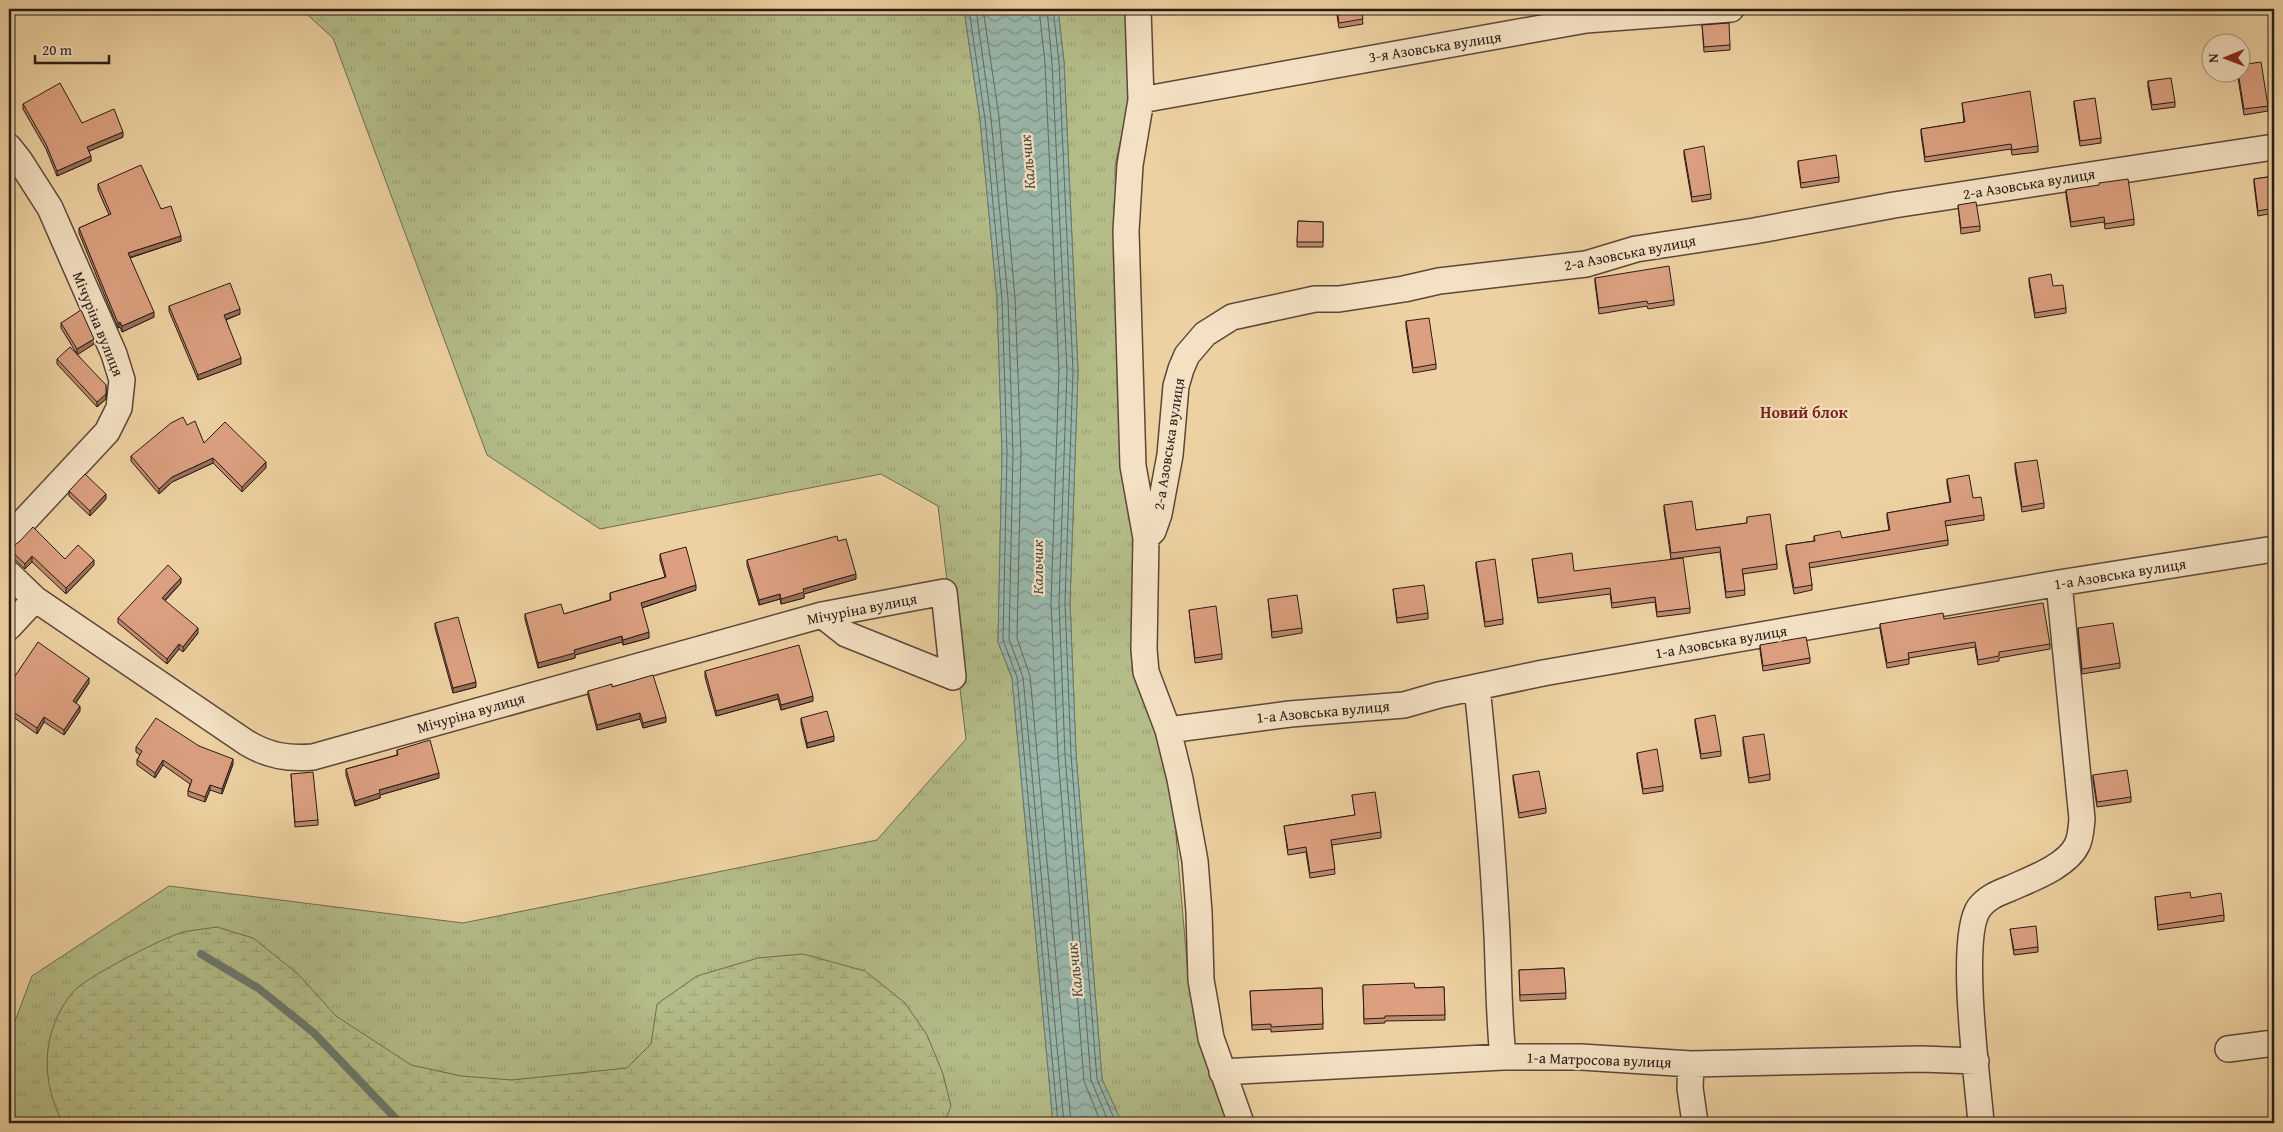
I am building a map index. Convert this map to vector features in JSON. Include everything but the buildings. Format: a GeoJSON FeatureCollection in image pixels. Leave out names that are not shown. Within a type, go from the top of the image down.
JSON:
{"type":"FeatureCollection","features":[{"type":"Feature","properties":{"kind":"street"},"geometry":{"type":"LineString","coordinates":[[1138,9],[1141,100],[1130,165],[1126,231],[1133,466],[1146,538],[1144,649],[1146,672],[1168,730],[1190,827],[1199,912],[1201,980],[1211,1038],[1241,1123]]}},
{"type":"Feature","properties":{"kind":"street","name":"3-я Азовська вулиця"},"geometry":{"type":"LineString","coordinates":[[1141,100],[1586,20],[1731,9]]}},
{"type":"Feature","properties":{"kind":"street","name":"2-а Азовська вулиця"},"geometry":{"type":"LineString","coordinates":[[1146,538],[1153,531],[1159,514],[1170,455],[1176,386],[1181,369],[1187,356],[1205,334],[1232,317],[1315,300],[1339,299],[1404,290],[1439,281],[1586,264],[1636,249],[1754,231],[1894,205],[2274,146]]}},
{"type":"Feature","properties":{"kind":"street","name":"Мічуріна вулиця"},"geometry":{"type":"LineString","coordinates":[[9,147],[50,208],[114,354],[122,380],[119,408],[107,432],[14,521]]}},
{"type":"Feature","properties":{"kind":"street","name":"1-а Азовська вулиця"},"geometry":{"type":"LineString","coordinates":[[1168,730],[1290,714],[1404,705],[1543,673],[2059,583],[2274,549]]}},
{"type":"Feature","properties":{"kind":"street","name":"Мічуріна вулиця"},"geometry":{"type":"LineString","coordinates":[[9,574],[35,599],[247,743],[270,754],[295,759],[313,757],[822,615],[944,592],[953,677],[846,634],[822,615]]}},
{"type":"Feature","properties":{"kind":"street"},"geometry":{"type":"LineString","coordinates":[[1981,1123],[1969,961],[1971,930],[1979,909],[1995,894],[2045,872],[2068,856],[2076,847],[2080,836],[2082,819],[2059,583]]}},
{"type":"Feature","properties":{"kind":"street"},"geometry":{"type":"LineString","coordinates":[[9,627],[35,599]]}},
{"type":"Feature","properties":{"kind":"street"},"geometry":{"type":"LineString","coordinates":[[1477,687],[1491,817],[1498,934],[1499,1015],[1503,1057]]}},
{"type":"Feature","properties":{"kind":"street"},"geometry":{"type":"LineString","coordinates":[[2228,1049],[2274,1043]]}},
{"type":"Feature","properties":{"kind":"street","name":"1-а Матросова вулиця"},"geometry":{"type":"LineString","coordinates":[[1222,1072],[1503,1057],[1580,1058],[1691,1064],[1921,1059],[1976,1061]]}},
{"type":"Feature","properties":{"kind":"street"},"geometry":{"type":"LineString","coordinates":[[1691,1064],[1690,1088],[1695,1123]]}},
{"type":"Feature","properties":{"kind":"green space"},"geometry":{"type":"Polygon","coordinates":[[[301,9],[964,9],[980,119],[997,299],[1002,453],[998,642],[1012,678],[1053,1123],[9,1123],[9,1037],[32,976],[169,886],[463,923],[877,840],[966,739],[938,506],[881,474],[600,529],[487,455],[333,38],[301,9]]]}},
{"type":"Feature","properties":{"kind":"green space"},"geometry":{"type":"Polygon","coordinates":[[[1058,9],[1129,9],[1131,92],[1115,166],[1121,451],[1142,498],[1131,623],[1135,675],[1150,713],[1169,787],[1175,823],[1189,986],[1196,1027],[1227,1123],[1122,1123],[1102,1079],[1076,754],[1070,602],[1078,371],[1064,62],[1058,9]]]}},
{"type":"Feature","properties":{"kind":"green space"},"geometry":{"type":"Polygon","coordinates":[[[217,927],[253,938],[298,974],[336,1016],[411,1065],[461,1076],[512,1080],[627,1068],[651,1044],[657,1004],[697,976],[758,958],[803,954],[865,971],[905,1003],[927,1035],[943,1074],[951,1106],[944,1123],[63,1123],[50,1090],[47,1056],[55,1023],[62,1007],[73,992],[124,959],[157,943],[180,933],[217,927]]]}},
{"type":"Feature","properties":{"kind":"water","name":"Кальчик"},"geometry":{"type":"Polygon","coordinates":[[[964,9],[1058,9],[1064,62],[1078,371],[1070,602],[1076,754],[1102,1079],[1122,1123],[1053,1123],[1012,678],[998,642],[1002,453],[997,299],[980,119],[964,9]]]}},
{"type":"Feature","properties":{"kind":"waterway"},"geometry":{"type":"LineString","coordinates":[[201,954],[258,988],[314,1033],[400,1123]]}},
{"type":"Feature","properties":{"kind":"district","name":"Новий блок"},"geometry":{"type":"Point","coordinates":[1804,412]}}]}
